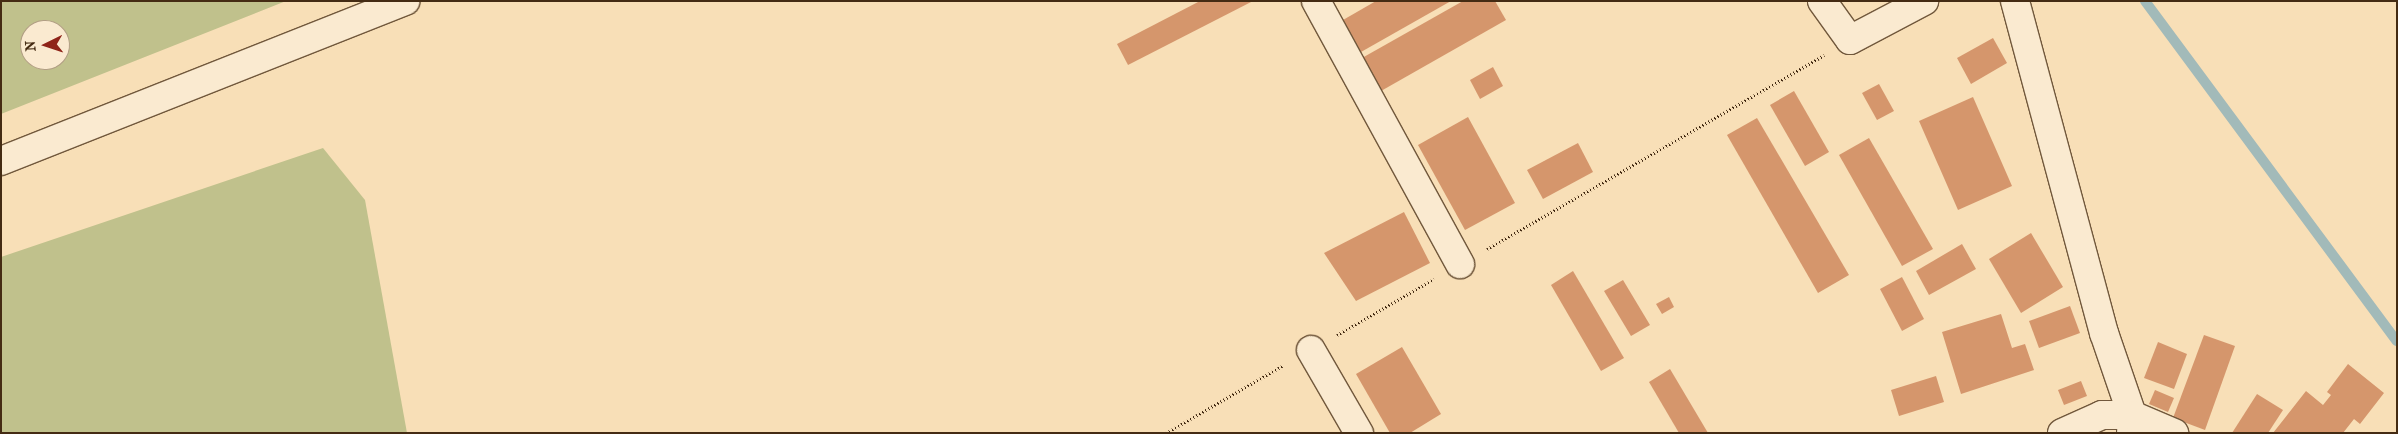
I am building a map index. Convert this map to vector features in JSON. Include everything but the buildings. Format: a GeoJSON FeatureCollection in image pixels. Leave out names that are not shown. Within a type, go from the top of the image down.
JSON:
{"type":"FeatureCollection","features":[{"type":"Feature","properties":{"kind":"street"},"geometry":{"type":"LineString","coordinates":[[1,161],[406,1]]}},
{"type":"Feature","properties":{"kind":"street"},"geometry":{"type":"LineString","coordinates":[[1316,1],[1460,264]]}},
{"type":"Feature","properties":{"kind":"street"},"geometry":{"type":"LineString","coordinates":[[1822,1],[1850,40],[1924,1]]}},
{"type":"Feature","properties":{"kind":"street"},"geometry":{"type":"LineString","coordinates":[[2014,1],[2102,323],[2132,424]]}},
{"type":"Feature","properties":{"kind":"street"},"geometry":{"type":"LineString","coordinates":[[1311,350],[1359,433]]}},
{"type":"Feature","properties":{"kind":"street"},"geometry":{"type":"LineString","coordinates":[[2062,433],[2102,415],[2174,433]]}},
{"type":"Feature","properties":{"kind":"path"},"geometry":{"type":"LineString","coordinates":[[1166,433],[1850,40]]}},
{"type":"Feature","properties":{"kind":"green space"},"geometry":{"type":"Polygon","coordinates":[[[1,1],[286,1],[1,114],[1,1]]]}},
{"type":"Feature","properties":{"kind":"green space"},"geometry":{"type":"Polygon","coordinates":[[[323,148],[365,200],[407,433],[1,433],[1,257],[323,148]]]}},
{"type":"Feature","properties":{"kind":"waterway"},"geometry":{"type":"LineString","coordinates":[[2145,1],[2397,341]]}}]}
